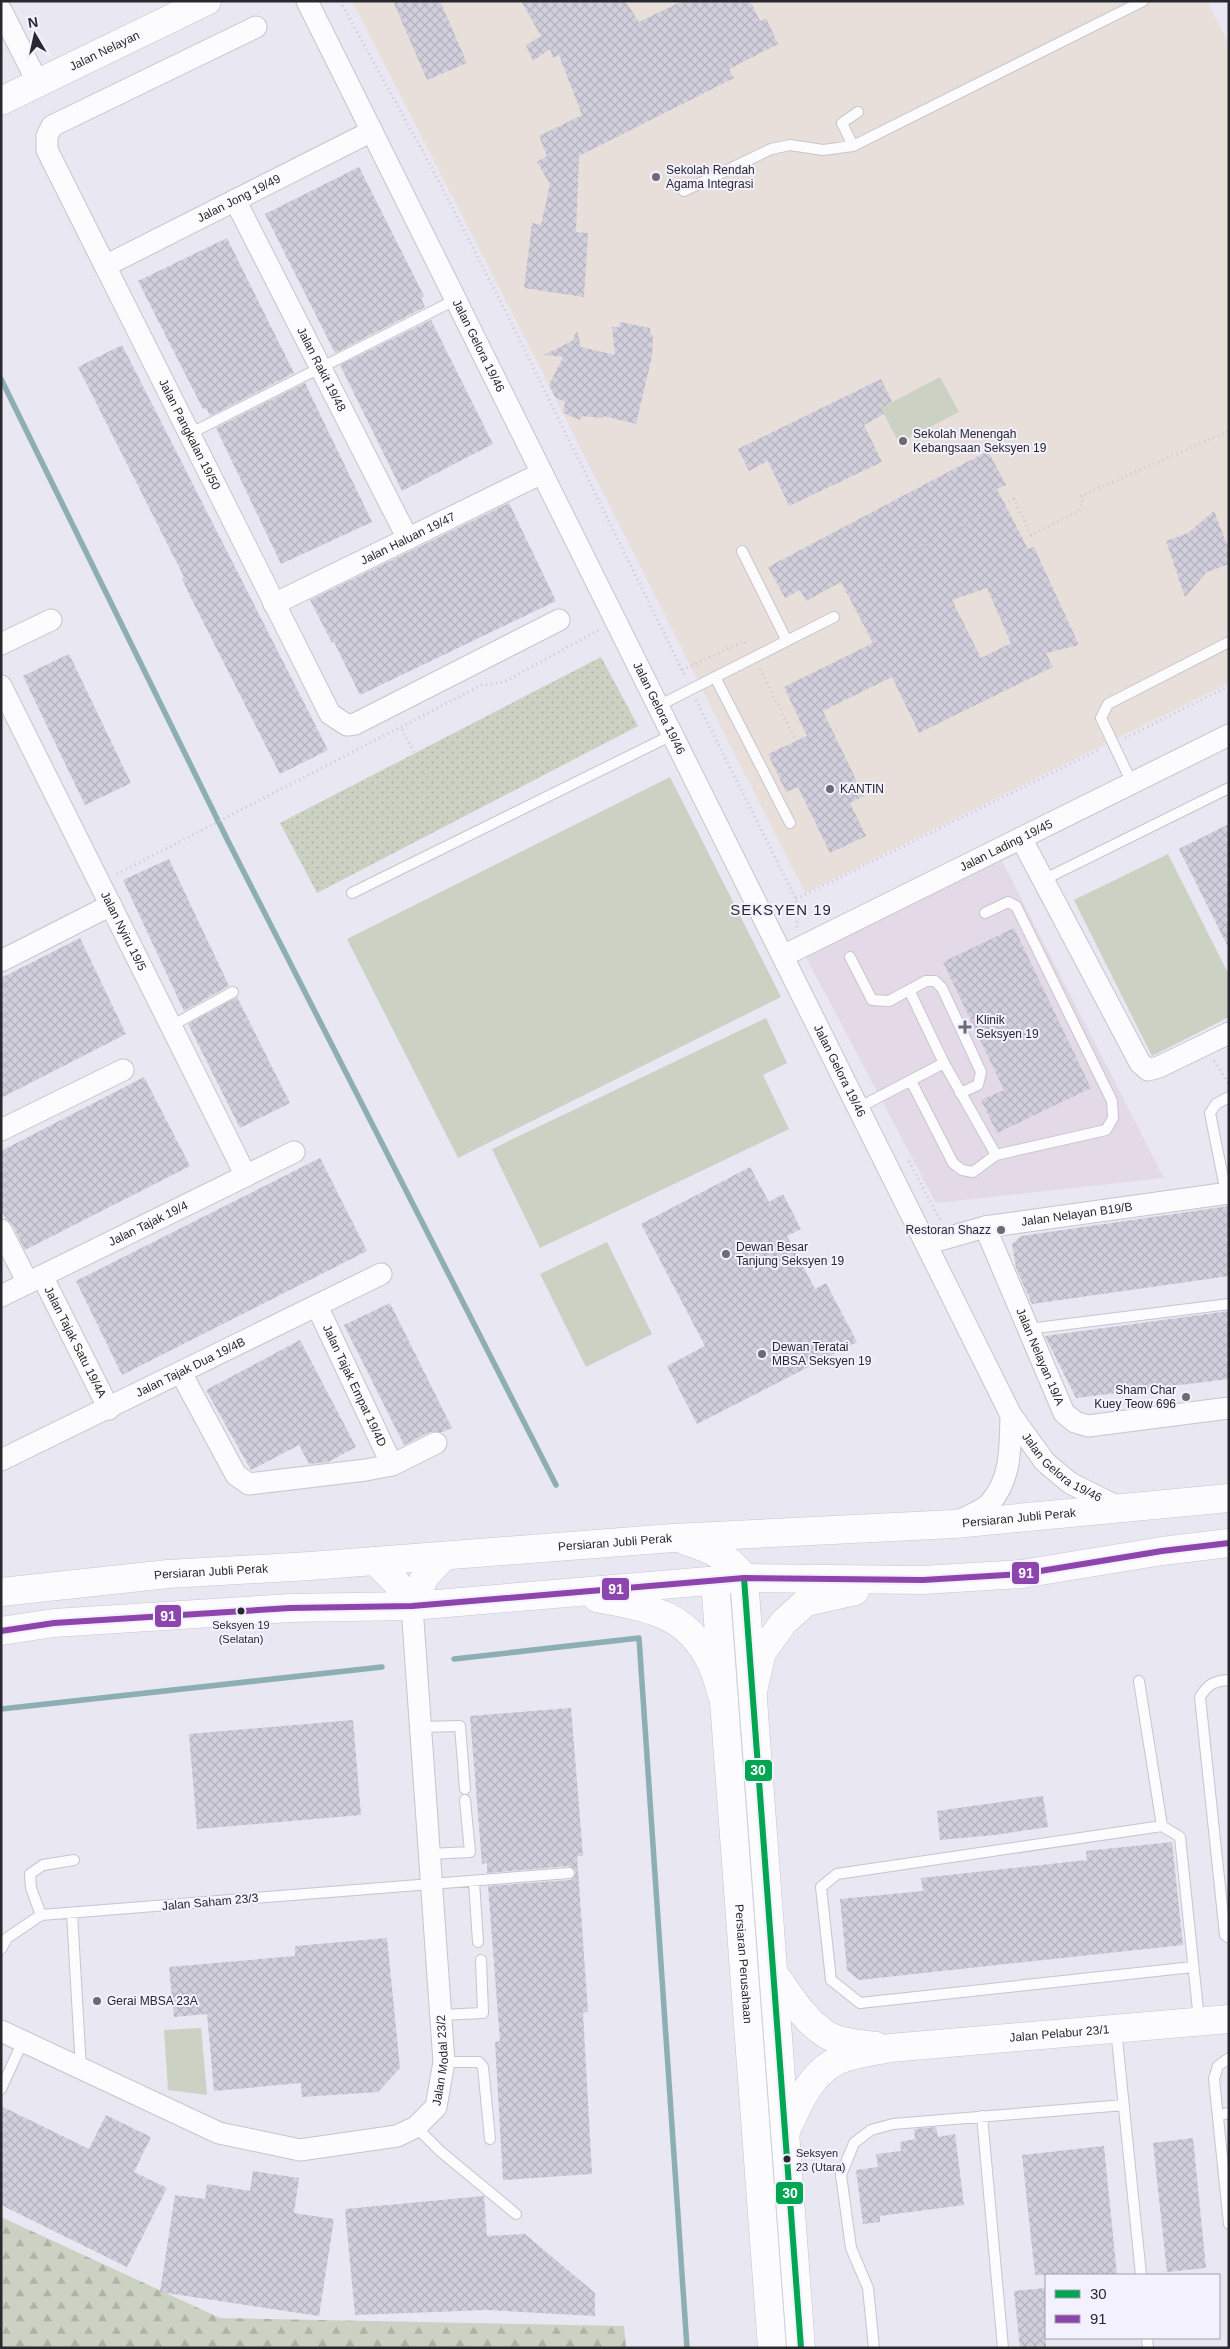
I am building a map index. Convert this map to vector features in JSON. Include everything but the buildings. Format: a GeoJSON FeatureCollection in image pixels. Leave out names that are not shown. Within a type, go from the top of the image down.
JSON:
{"type":"FeatureCollection","features":[{"type":"Feature","properties":{"kind":"main road","name":"Jalan Nelayan"},"geometry":{"type":"LineString","coordinates":[[1,101],[207,1]]}},
{"type":"Feature","properties":{"kind":"main road","name":"Persiaran Jubli Perak"},"geometry":{"type":"LineString","coordinates":[[1,1592],[168,1574],[375,1561],[766,1532],[954,1524],[1229,1498]]}},
{"type":"Feature","properties":{"kind":"main road"},"geometry":{"type":"LineString","coordinates":[[729,1572],[766,1532]]}},
{"type":"Feature","properties":{"kind":"main road"},"geometry":{"type":"LineString","coordinates":[[673,1538],[711,1549],[729,1572],[752,1690],[801,2348]]}},
{"type":"Feature","properties":{"kind":"main road"},"geometry":{"type":"LineString","coordinates":[[752,1690],[762,1652],[784,1622],[806,1602],[831,1595],[924,1580],[1022,1574],[1162,1551],[1229,1543]]}},
{"type":"Feature","properties":{"kind":"main road"},"geometry":{"type":"LineString","coordinates":[[412,1606],[424,1576],[444,1556]]}},
{"type":"Feature","properties":{"kind":"main road"},"geometry":{"type":"LineString","coordinates":[[375,1561],[395,1581],[412,1606]]}},
{"type":"Feature","properties":{"kind":"main road"},"geometry":{"type":"LineString","coordinates":[[1,1631],[54,1623],[290,1608],[412,1606],[565,1592],[729,1572],[924,1580]]}},
{"type":"Feature","properties":{"kind":"main road","name":"Persiaran Perusahaan"},"geometry":{"type":"LineString","coordinates":[[729,1572],[724,1701],[772,2348]]}},
{"type":"Feature","properties":{"kind":"main road"},"geometry":{"type":"LineString","coordinates":[[565,1592],[641,1607],[671,1617],[694,1636],[709,1658],[724,1701]]}},
{"type":"Feature","properties":{"kind":"main road","name":"Jalan Pelabur 23/1"},"geometry":{"type":"LineString","coordinates":[[774,1974],[805,2016],[827,2035],[849,2043],[890,2048]]}},
{"type":"Feature","properties":{"kind":"main road","name":"Jalan Pelabur 23/1"},"geometry":{"type":"LineString","coordinates":[[785,2133],[802,2096],[821,2072],[842,2058],[890,2048],[1229,2019]]}},
{"type":"Feature","properties":{"kind":"street","name":"Jalan Gelora 19/46"},"geometry":{"type":"LineString","coordinates":[[307,1],[614,622],[672,735],[790,953],[858,1108],[1010,1415],[1045,1462],[1070,1483],[1122,1509]]}},
{"type":"Feature","properties":{"kind":"street"},"geometry":{"type":"LineString","coordinates":[[1,10],[38,83]]}},
{"type":"Feature","properties":{"kind":"street","name":"Jalan Pangkalan 19/50"},"geometry":{"type":"LineString","coordinates":[[256,27],[52,126],[47,136],[47,150],[330,714],[346,725],[355,724],[559,620]]}},
{"type":"Feature","properties":{"kind":"street","name":"Jalan Jong 19/49"},"geometry":{"type":"LineString","coordinates":[[105,266],[372,131]]}},
{"type":"Feature","properties":{"kind":"street","name":"Jalan Rakit 19/48"},"geometry":{"type":"LineString","coordinates":[[235,200],[408,539]]}},
{"type":"Feature","properties":{"kind":"street","name":"Jalan Haluan 19/47"},"geometry":{"type":"LineString","coordinates":[[274,604],[542,473]]}},
{"type":"Feature","properties":{"kind":"street"},"geometry":{"type":"LineString","coordinates":[[1,644],[51,620]]}},
{"type":"Feature","properties":{"kind":"street","name":"Jalan Nyiru 19/5"},"geometry":{"type":"LineString","coordinates":[[1,686],[246,1176]]}},
{"type":"Feature","properties":{"kind":"street","name":"Jalan Lading 19/45"},"geometry":{"type":"LineString","coordinates":[[790,953],[1229,735]]}},
{"type":"Feature","properties":{"kind":"street"},"geometry":{"type":"LineString","coordinates":[[1021,838],[1140,1063],[1148,1070],[1159,1068],[1229,1033]]}},
{"type":"Feature","properties":{"kind":"street"},"geometry":{"type":"LineString","coordinates":[[1,961],[111,905]]}},
{"type":"Feature","properties":{"kind":"street"},"geometry":{"type":"LineString","coordinates":[[1,1130],[123,1070]]}},
{"type":"Feature","properties":{"kind":"street","name":"Jalan Tajak 19/4"},"geometry":{"type":"LineString","coordinates":[[1,1296],[294,1152]]}},
{"type":"Feature","properties":{"kind":"street","name":"Jalan Nelayan B19/B"},"geometry":{"type":"LineString","coordinates":[[926,1244],[984,1227],[1227,1193]]}},
{"type":"Feature","properties":{"kind":"street","name":"Jalan Nelayan 19/A"},"geometry":{"type":"LineString","coordinates":[[984,1227],[1064,1414],[1075,1422],[1088,1426],[1229,1408]]}},
{"type":"Feature","properties":{"kind":"street","name":"Jalan Tajak Satu 19/4A"},"geometry":{"type":"LineString","coordinates":[[1,1230],[35,1279],[109,1409]]}},
{"type":"Feature","properties":{"kind":"street","name":"Jalan Tajak Dua 19/4B"},"geometry":{"type":"LineString","coordinates":[[1,1460],[109,1409],[381,1274]]}},
{"type":"Feature","properties":{"kind":"street","name":"Jalan Tajak Empat 19/4D"},"geometry":{"type":"LineString","coordinates":[[317,1306],[392,1464]]}},
{"type":"Feature","properties":{"kind":"street"},"geometry":{"type":"LineString","coordinates":[[181,1373],[236,1475],[249,1484],[366,1470],[392,1464],[436,1443]]}},
{"type":"Feature","properties":{"kind":"street","name":"Jalan Gelora 19/46"},"geometry":{"type":"LineString","coordinates":[[954,1524],[988,1504],[1006,1477],[1010,1455],[1010,1415]]}},
{"type":"Feature","properties":{"kind":"street","name":"Jalan Modal 23/2"},"geometry":{"type":"LineString","coordinates":[[1,2031],[219,2133],[300,2150],[396,2136],[416,2127],[436,2107],[444,2062],[412,1606]]}},
{"type":"Feature","properties":{"kind":"lane"},"geometry":{"type":"LineString","coordinates":[[684,191],[771,149],[790,145],[823,150],[853,146],[1144,1]]}},
{"type":"Feature","properties":{"kind":"lane"},"geometry":{"type":"LineString","coordinates":[[853,146],[842,123],[858,112]]}},
{"type":"Feature","properties":{"kind":"lane"},"geometry":{"type":"LineString","coordinates":[[189,434],[456,300]]}},
{"type":"Feature","properties":{"kind":"lane"},"geometry":{"type":"LineString","coordinates":[[742,551],[787,641]]}},
{"type":"Feature","properties":{"kind":"lane"},"geometry":{"type":"LineString","coordinates":[[658,706],[834,617]]}},
{"type":"Feature","properties":{"kind":"lane"},"geometry":{"type":"LineString","coordinates":[[1132,783],[1102,718],[1108,704],[1229,642]]}},
{"type":"Feature","properties":{"kind":"lane"},"geometry":{"type":"LineString","coordinates":[[715,677],[790,823]]}},
{"type":"Feature","properties":{"kind":"lane"},"geometry":{"type":"LineString","coordinates":[[352,893],[672,735]]}},
{"type":"Feature","properties":{"kind":"lane"},"geometry":{"type":"LineString","coordinates":[[1043,880],[1229,788]]}},
{"type":"Feature","properties":{"kind":"lane"},"geometry":{"type":"LineString","coordinates":[[911,1081],[953,1163],[962,1170],[973,1172],[996,1155],[1106,1130],[1113,1118],[1112,1101],[1016,906],[1008,902],[985,913]]}},
{"type":"Feature","properties":{"kind":"lane"},"geometry":{"type":"LineString","coordinates":[[850,957],[872,1000],[889,1001],[926,981],[935,981],[942,988],[981,1072],[978,1085],[960,1093]]}},
{"type":"Feature","properties":{"kind":"lane"},"geometry":{"type":"LineString","coordinates":[[909,990],[944,1063],[996,1155]]}},
{"type":"Feature","properties":{"kind":"lane"},"geometry":{"type":"LineString","coordinates":[[171,1026],[232,992]]}},
{"type":"Feature","properties":{"kind":"lane"},"geometry":{"type":"LineString","coordinates":[[858,1108],[944,1063]]}},
{"type":"Feature","properties":{"kind":"lane"},"geometry":{"type":"LineString","coordinates":[[1227,1193],[1210,1113],[1216,1104],[1229,1098]]}},
{"type":"Feature","properties":{"kind":"lane"},"geometry":{"type":"LineString","coordinates":[[1218,1146],[1229,1141]]}},
{"type":"Feature","properties":{"kind":"lane"},"geometry":{"type":"LineString","coordinates":[[1028,1330],[1229,1304]]}},
{"type":"Feature","properties":{"kind":"lane"},"geometry":{"type":"LineString","coordinates":[[1229,1680],[1214,1681],[1206,1687],[1200,1697],[1225,1935],[1229,1938]]}},
{"type":"Feature","properties":{"kind":"lane"},"geometry":{"type":"LineString","coordinates":[[1139,1681],[1162,1826]]}},
{"type":"Feature","properties":{"kind":"lane"},"geometry":{"type":"LineString","coordinates":[[420,1727],[460,1726],[465,1789]]}},
{"type":"Feature","properties":{"kind":"lane"},"geometry":{"type":"LineString","coordinates":[[429,1854],[470,1852],[466,1800]]}},
{"type":"Feature","properties":{"kind":"lane"},"geometry":{"type":"LineString","coordinates":[[1193,1967],[860,2003],[831,1980],[821,1887],[837,1874],[1162,1826],[1180,1837],[1199,2021]]}},
{"type":"Feature","properties":{"kind":"lane"},"geometry":{"type":"LineString","coordinates":[[41,1916],[30,1888],[30,1874],[43,1866],[74,1860]]}},
{"type":"Feature","properties":{"kind":"lane","name":"Jalan Saham 23/3"},"geometry":{"type":"LineString","coordinates":[[1,1949],[7,1938],[41,1916],[569,1873]]}},
{"type":"Feature","properties":{"kind":"lane"},"geometry":{"type":"LineString","coordinates":[[474,1881],[478,1942]]}},
{"type":"Feature","properties":{"kind":"lane"},"geometry":{"type":"LineString","coordinates":[[72,1913],[82,2068]]}},
{"type":"Feature","properties":{"kind":"lane"},"geometry":{"type":"LineString","coordinates":[[441,2015],[483,2013],[480,1960]]}},
{"type":"Feature","properties":{"kind":"lane"},"geometry":{"type":"LineString","coordinates":[[1116,2028],[1141,2274]]}},
{"type":"Feature","properties":{"kind":"lane"},"geometry":{"type":"LineString","coordinates":[[1,2089],[23,2041]]}},
{"type":"Feature","properties":{"kind":"lane"},"geometry":{"type":"LineString","coordinates":[[1229,2058],[1218,2066],[1214,2079],[1229,2224]]}},
{"type":"Feature","properties":{"kind":"lane"},"geometry":{"type":"LineString","coordinates":[[444,2062],[470,2060],[479,2062],[483,2067],[490,2139]]}},
{"type":"Feature","properties":{"kind":"lane"},"geometry":{"type":"LineString","coordinates":[[874,2348],[868,2288],[852,2248],[841,2175],[854,2143],[871,2130],[893,2124],[1124,2105]]}},
{"type":"Feature","properties":{"kind":"lane"},"geometry":{"type":"LineString","coordinates":[[1218,2115],[1229,2113]]}},
{"type":"Feature","properties":{"kind":"lane"},"geometry":{"type":"LineString","coordinates":[[982,2116],[1003,2348]]}},
{"type":"Feature","properties":{"kind":"lane"},"geometry":{"type":"LineString","coordinates":[[416,2127],[440,2151],[516,2214]]}},
{"type":"Feature","properties":{"kind":"path"},"geometry":{"type":"LineString","coordinates":[[340,1],[434,172],[510,320],[691,690],[796,899],[790,953]]}},
{"type":"Feature","properties":{"kind":"path"},"geometry":{"type":"LineString","coordinates":[[867,576],[1014,499],[1031,535],[1079,511],[1082,503],[1081,496],[1229,431]]}},
{"type":"Feature","properties":{"kind":"path"},"geometry":{"type":"LineString","coordinates":[[100,883],[482,685],[504,682],[614,622]]}},
{"type":"Feature","properties":{"kind":"path"},"geometry":{"type":"LineString","coordinates":[[682,670],[744,641],[755,657],[772,696],[800,748],[837,730]]}},
{"type":"Feature","properties":{"kind":"path"},"geometry":{"type":"LineString","coordinates":[[796,899],[1229,686]]}},
{"type":"Feature","properties":{"kind":"path"},"geometry":{"type":"LineString","coordinates":[[398,825],[389,811],[432,787],[401,727]]}},
{"type":"Feature","properties":{"kind":"path"},"geometry":{"type":"LineString","coordinates":[[1205,1045],[1229,1085]]}},
{"type":"Feature","properties":{"kind":"path"},"geometry":{"type":"LineString","coordinates":[[908,1160],[950,1238]]}},
{"type":"Feature","properties":{"kind":"shaded area","name":"Sekolah Menengah Kebangsaan Seksyen 19"},"geometry":{"type":"Polygon","coordinates":[[[352,1],[1207,1],[1229,44],[1229,683],[805,893],[530,348],[352,1]]]}},
{"type":"Feature","properties":{"kind":"shaded area","name":"Klinik Seksyen 19"},"geometry":{"type":"Polygon","coordinates":[[[1002,861],[1164,1178],[936,1203],[806,957],[1002,861]]]}},
{"type":"Feature","properties":{"kind":"green space"},"geometry":{"type":"Polygon","coordinates":[[[940,377],[959,412],[899,443],[881,408],[940,377]]]}},
{"type":"Feature","properties":{"kind":"green space"},"geometry":{"type":"Polygon","coordinates":[[[601,657],[638,726],[317,893],[280,823],[601,657]]]}},
{"type":"Feature","properties":{"kind":"green space"},"geometry":{"type":"Polygon","coordinates":[[[670,777],[781,997],[458,1158],[347,939],[670,777]]]}},
{"type":"Feature","properties":{"kind":"green space"},"geometry":{"type":"Polygon","coordinates":[[[1168,854],[1229,975],[1229,1017],[1152,1056],[1074,900],[1168,854]]]}},
{"type":"Feature","properties":{"kind":"green space"},"geometry":{"type":"Polygon","coordinates":[[[766,1018],[787,1063],[763,1075],[789,1129],[540,1248],[492,1149],[766,1018]]]}},
{"type":"Feature","properties":{"kind":"green space"},"geometry":{"type":"Polygon","coordinates":[[[607,1242],[652,1334],[586,1367],[540,1274],[607,1242]]]}},
{"type":"Feature","properties":{"kind":"green space"},"geometry":{"type":"Polygon","coordinates":[[[201,2028],[207,2095],[168,2090],[164,2030],[201,2028]]]}},
{"type":"Feature","properties":{"kind":"green space"},"geometry":{"type":"Polygon","coordinates":[[[1,2217],[220,2318],[624,2326],[626,2348],[1,2348],[1,2217]]]}},
{"type":"Feature","properties":{"kind":"waterway"},"geometry":{"type":"LineString","coordinates":[[1,379],[227,839],[556,1485]]}},
{"type":"Feature","properties":{"kind":"waterway"},"geometry":{"type":"LineString","coordinates":[[454,1659],[639,1638],[687,2348]]}},
{"type":"Feature","properties":{"kind":"waterway"},"geometry":{"type":"LineString","coordinates":[[1,1709],[382,1667]]}},
{"type":"Feature","properties":{"kind":"transit line","name":"91"},"geometry":{"type":"LineString","coordinates":[[1,1631],[54,1623],[290,1608],[412,1606],[744,1578],[923,1580],[1022,1574],[1162,1551],[1229,1543]]}},
{"type":"Feature","properties":{"kind":"transit line","name":"30"},"geometry":{"type":"LineString","coordinates":[[744,1578],[801,2348]]}},
{"type":"Feature","properties":{"kind":"place","name":"Sekolah Rendah Agama Integrasi"},"geometry":{"type":"Point","coordinates":[656,177]}},
{"type":"Feature","properties":{"kind":"place","name":"Sekolah Menengah Kebangsaan Seksyen 19"},"geometry":{"type":"Point","coordinates":[903,441]}},
{"type":"Feature","properties":{"kind":"place","name":"KANTIN"},"geometry":{"type":"Point","coordinates":[830,789]}},
{"type":"Feature","properties":{"kind":"place","name":"Klinik Seksyen 19"},"geometry":{"type":"Point","coordinates":[965,1027]}},
{"type":"Feature","properties":{"kind":"place","name":"Restoran Shazz"},"geometry":{"type":"Point","coordinates":[1001,1230]}},
{"type":"Feature","properties":{"kind":"place","name":"Dewan Besar Tanjung Seksyen 19"},"geometry":{"type":"Point","coordinates":[726,1254]}},
{"type":"Feature","properties":{"kind":"place","name":"Dewan Teratai MBSA Seksyen 19"},"geometry":{"type":"Point","coordinates":[762,1354]}},
{"type":"Feature","properties":{"kind":"place","name":"Sham Char Kuey Teow 696"},"geometry":{"type":"Point","coordinates":[1186,1397]}},
{"type":"Feature","properties":{"kind":"place","name":"Seksyen 19 (Selatan)"},"geometry":{"type":"Point","coordinates":[241,1611]}},
{"type":"Feature","properties":{"kind":"place","name":"Gerai MBSA 23A"},"geometry":{"type":"Point","coordinates":[97,2001]}},
{"type":"Feature","properties":{"kind":"place","name":"Seksyen 23 (Utara)"},"geometry":{"type":"Point","coordinates":[787,2159]}},
{"type":"Feature","properties":{"kind":"district","name":"SEKSYEN 19"},"geometry":{"type":"Point","coordinates":[781,910]}}]}
